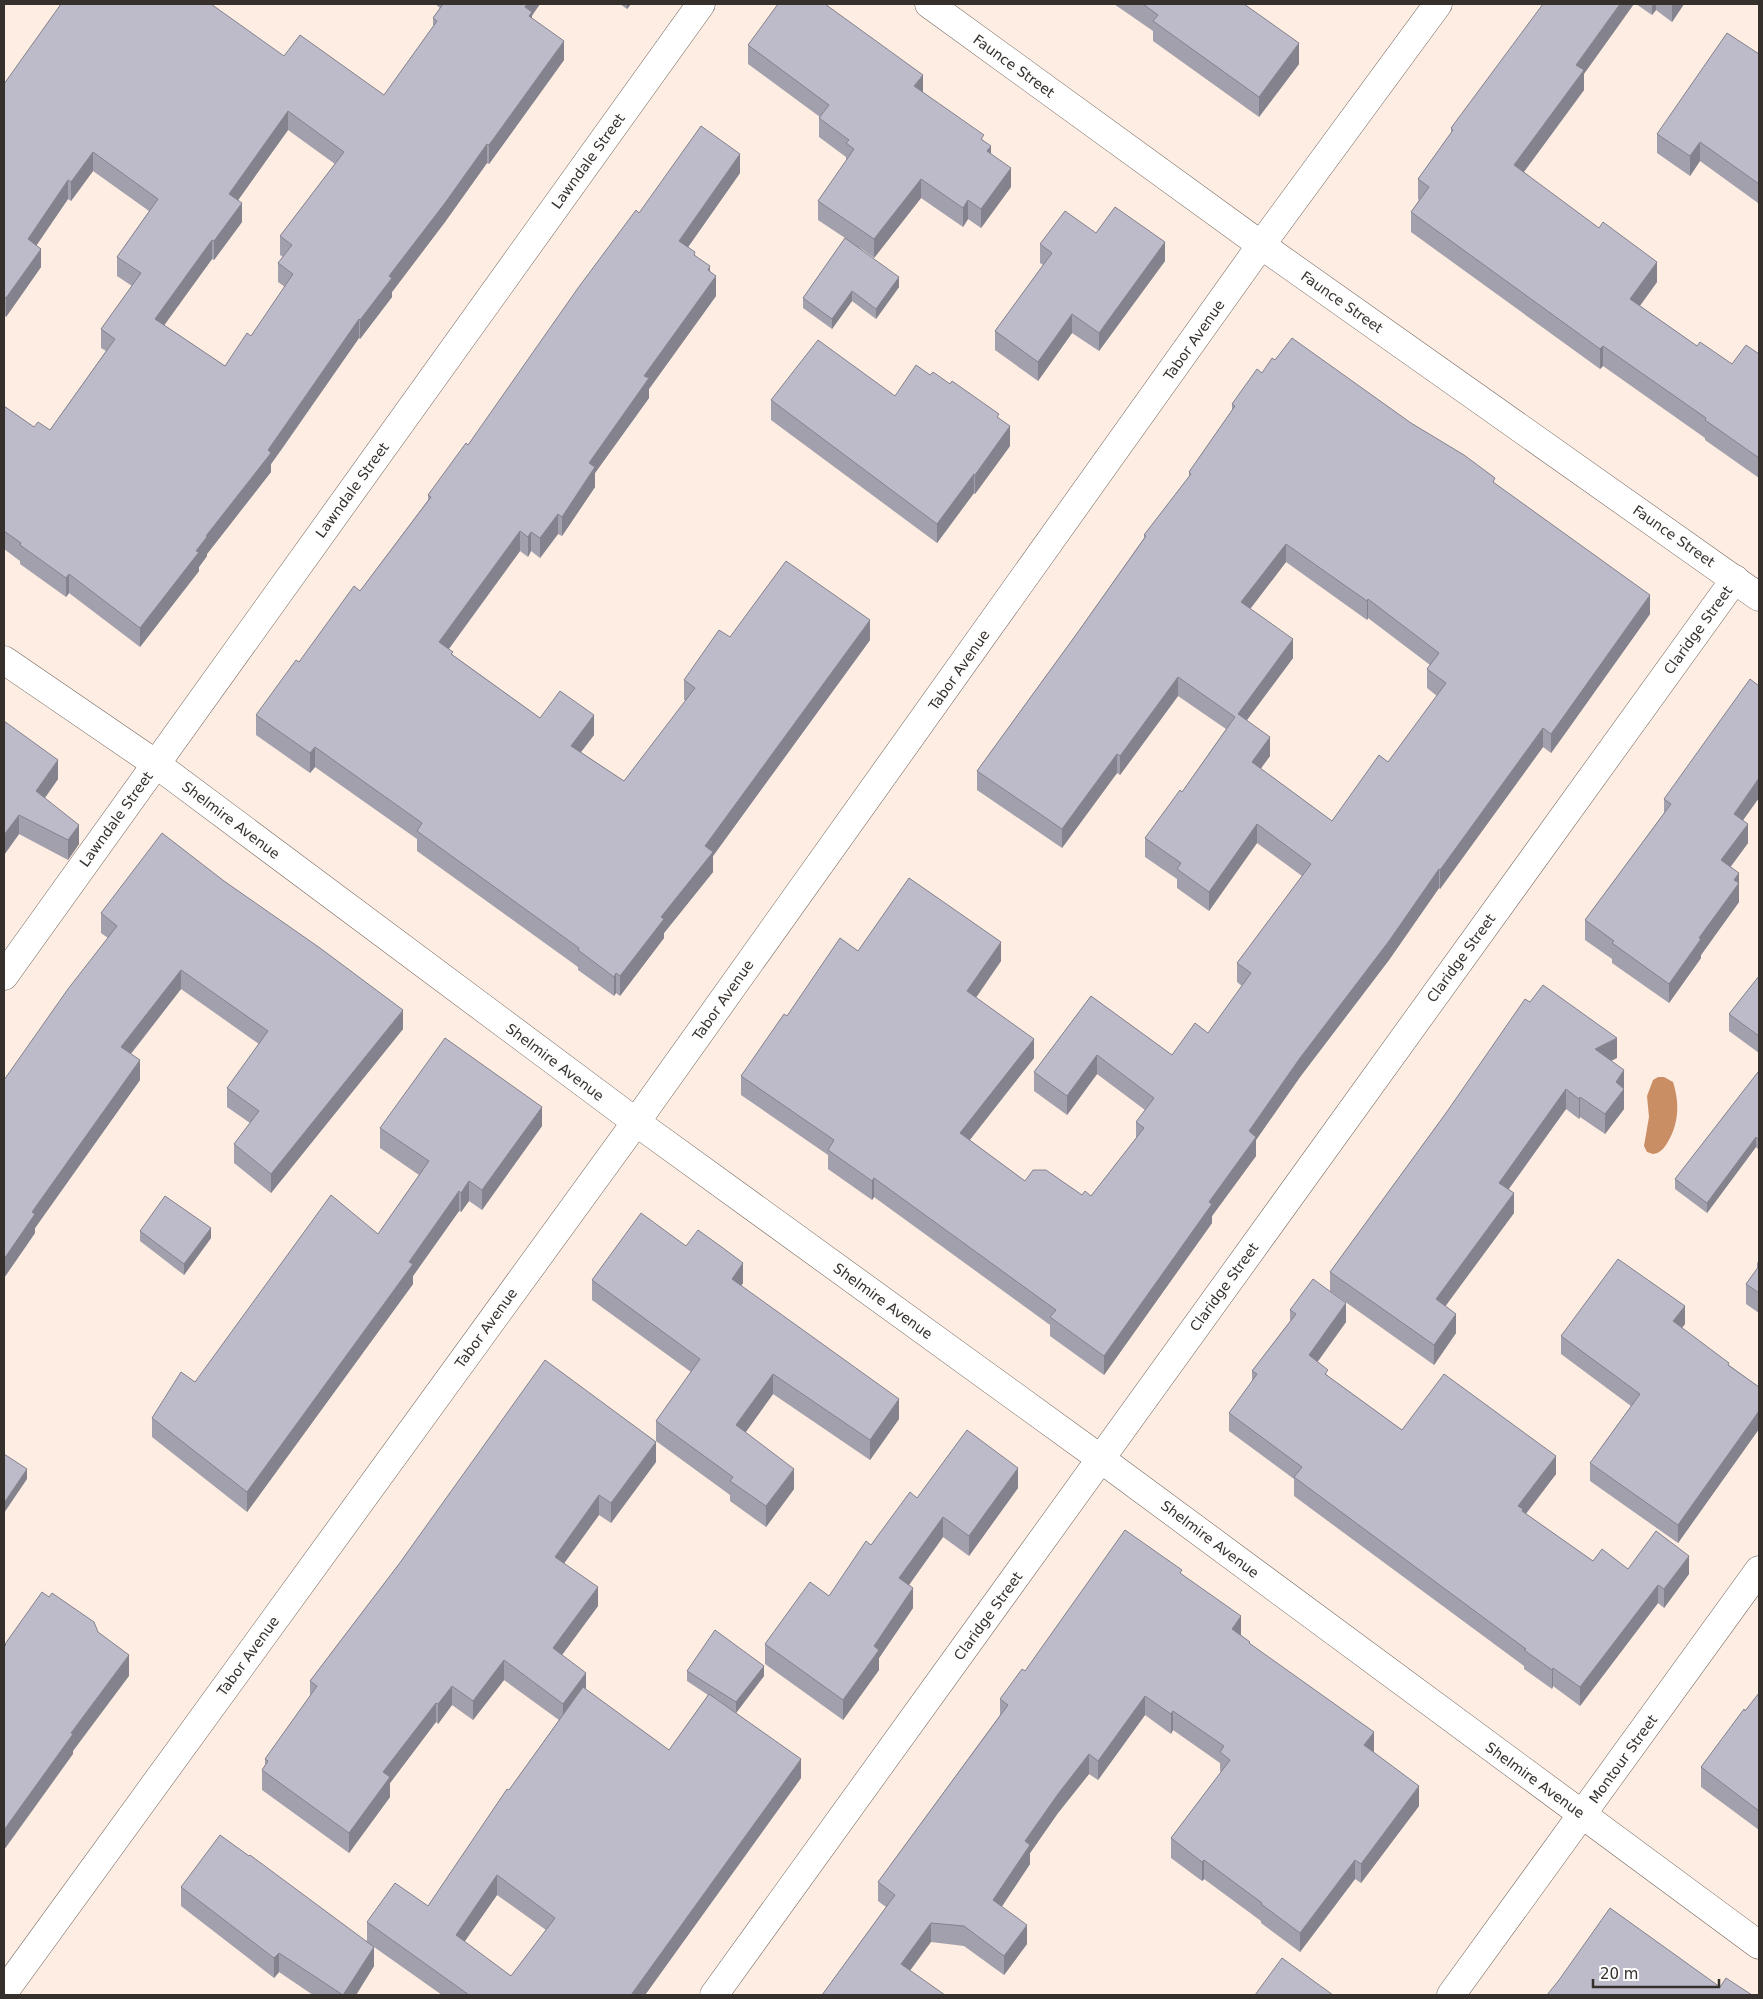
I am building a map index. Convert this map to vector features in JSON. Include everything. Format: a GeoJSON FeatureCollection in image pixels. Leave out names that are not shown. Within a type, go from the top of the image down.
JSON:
{"type":"FeatureCollection","features":[{"type":"Feature","properties":{"kind":"street","name":"Lawndale Street"},"geometry":{"type":"LineString","coordinates":[[4,976],[701,4]]}},
{"type":"Feature","properties":{"kind":"street","name":"Faunce Street"},"geometry":{"type":"LineString","coordinates":[[928,4],[1262,246],[1759,597]]}},
{"type":"Feature","properties":{"kind":"street","name":"Tabor Avenue"},"geometry":{"type":"LineString","coordinates":[[7,1991],[636,1122],[1262,246],[1438,4]]}},
{"type":"Feature","properties":{"kind":"street","name":"Claridge Street"},"geometry":{"type":"LineString","coordinates":[[714,1995],[1734,578]]}},
{"type":"Feature","properties":{"kind":"street","name":"Shelmire Avenue"},"geometry":{"type":"LineString","coordinates":[[4,660],[156,764],[636,1122],[1101,1459],[1759,1945]]}},
{"type":"Feature","properties":{"kind":"street","name":"Montour Street"},"geometry":{"type":"LineString","coordinates":[[1451,1995],[1759,1570]]}},
{"type":"Feature","properties":{"kind":"shaded area"},"geometry":{"type":"Polygon","coordinates":[[[1658,1077],[1664,1077],[1673,1082],[1677,1098],[1677,1114],[1674,1130],[1666,1145],[1661,1151],[1653,1154],[1647,1152],[1644,1146],[1649,1117],[1647,1096],[1653,1080],[1658,1077]]]}},
{"type":"Feature","properties":{"kind":"building"},"geometry":{"type":"Polygon","coordinates":[[[61,4],[211,4],[284,56],[300,35],[384,95],[437,21],[433,18],[443,4],[527,4],[525,7],[532,12],[529,16],[564,41],[489,145],[487,144],[389,276],[392,278],[359,319],[268,450],[271,453],[206,536],[196,551],[199,552],[140,628],[69,574],[66,578],[4,531],[4,406],[34,427],[38,422],[50,430],[115,339],[101,329],[141,273],[117,257],[158,199],[93,152],[71,182],[68,180],[28,239],[41,249],[6,298],[4,297],[4,84],[61,4]],[[288,111],[229,194],[242,203],[214,241],[212,240],[155,319],[225,366],[247,333],[251,336],[293,274],[278,263],[292,245],[280,236],[344,152],[288,111]]]}},
{"type":"Feature","properties":{"kind":"building"},"geometry":{"type":"Polygon","coordinates":[[[778,4],[825,4],[923,75],[914,86],[984,135],[981,139],[991,146],[987,151],[1011,168],[981,209],[968,200],[963,208],[921,179],[874,239],[818,201],[854,149],[846,143],[849,140],[819,118],[829,105],[748,45],[778,4]]]}},
{"type":"Feature","properties":{"kind":"building"},"geometry":{"type":"Polygon","coordinates":[[[1143,4],[1244,4],[1299,43],[1259,97],[1153,21],[1158,15],[1143,4]]]}},
{"type":"Feature","properties":{"kind":"building"},"geometry":{"type":"Polygon","coordinates":[[[1543,4],[1620,4],[1576,65],[1584,70],[1514,165],[1599,228],[1603,222],[1657,262],[1630,299],[1697,346],[1700,342],[1732,364],[1746,345],[1759,354],[1759,458],[1705,420],[1706,418],[1603,346],[1600,349],[1411,212],[1429,187],[1418,179],[1453,130],[1451,128],[1543,4]]]}},
{"type":"Feature","properties":{"kind":"building"},"geometry":{"type":"Polygon","coordinates":[[[1727,33],[1759,54],[1759,184],[1700,142],[1690,156],[1657,134],[1727,33]]]}},
{"type":"Feature","properties":{"kind":"building"},"geometry":{"type":"Polygon","coordinates":[[[701,126],[740,154],[679,241],[710,266],[708,270],[716,276],[644,376],[649,378],[589,463],[595,467],[562,517],[558,514],[540,538],[531,532],[528,537],[520,531],[439,642],[453,652],[451,654],[540,718],[560,691],[594,715],[571,746],[624,781],[695,688],[684,680],[719,630],[730,637],[786,561],[870,620],[705,846],[713,852],[661,917],[664,919],[620,976],[616,973],[614,977],[578,950],[579,948],[417,831],[422,823],[315,747],[310,753],[256,715],[296,660],[299,662],[354,586],[360,591],[431,497],[428,495],[466,443],[468,445],[578,288],[636,210],[639,213],[701,126]]]}},
{"type":"Feature","properties":{"kind":"building"},"geometry":{"type":"Polygon","coordinates":[[[1115,207],[1165,242],[1099,333],[1072,314],[1038,362],[995,331],[1052,253],[1040,244],[1065,211],[1096,233],[1115,207]]]}},
{"type":"Feature","properties":{"kind":"building"},"geometry":{"type":"Polygon","coordinates":[[[845,238],[899,277],[876,309],[852,291],[832,319],[803,298],[845,238]]]}},
{"type":"Feature","properties":{"kind":"building"},"geometry":{"type":"Polygon","coordinates":[[[1292,338],[1411,423],[1464,455],[1495,478],[1493,482],[1650,595],[1551,734],[1543,728],[1439,869],[1389,941],[1300,1058],[1249,1131],[1256,1137],[1209,1202],[1212,1204],[1104,1356],[1050,1317],[1056,1310],[874,1178],[872,1181],[828,1150],[834,1140],[741,1076],[784,1014],[787,1016],[840,938],[858,951],[909,878],[1001,942],[967,991],[1034,1039],[960,1133],[1025,1181],[1033,1170],[1046,1170],[1082,1195],[1085,1191],[1091,1196],[1144,1128],[1136,1122],[1154,1098],[1097,1055],[1067,1096],[1034,1072],[1091,996],[1172,1055],[1195,1023],[1208,1033],[1251,973],[1237,963],[1311,864],[1257,824],[1209,892],[1177,869],[1181,863],[1145,838],[1180,790],[1182,792],[1235,717],[1178,677],[1120,756],[1117,754],[1062,829],[977,771],[1146,536],[1144,535],[1191,474],[1189,472],[1235,406],[1232,404],[1257,369],[1262,373],[1272,358],[1275,360],[1292,338]],[[1286,544],[1241,602],[1293,639],[1238,714],[1270,737],[1252,762],[1332,821],[1379,755],[1388,762],[1446,683],[1427,669],[1439,653],[1368,599],[1367,601],[1286,544]]]}},
{"type":"Feature","properties":{"kind":"building"},"geometry":{"type":"Polygon","coordinates":[[[818,340],[895,396],[916,365],[930,375],[933,372],[950,384],[952,381],[999,414],[997,417],[1010,426],[937,524],[771,400],[818,340]]]}},
{"type":"Feature","properties":{"kind":"building"},"geometry":{"type":"Polygon","coordinates":[[[1750,679],[1759,686],[1759,778],[1734,814],[1748,824],[1721,860],[1739,873],[1734,880],[1739,883],[1699,938],[1701,939],[1669,984],[1612,943],[1614,941],[1585,920],[1671,804],[1664,799],[1750,679]]]}},
{"type":"Feature","properties":{"kind":"building"},"geometry":{"type":"Polygon","coordinates":[[[4,721],[58,760],[36,791],[79,825],[68,840],[19,815],[4,835],[4,721]]]}},
{"type":"Feature","properties":{"kind":"building"},"geometry":{"type":"Polygon","coordinates":[[[162,833],[224,881],[320,948],[403,1010],[271,1174],[234,1144],[259,1111],[227,1088],[268,1031],[181,970],[121,1047],[140,1060],[32,1212],[35,1214],[4,1259],[4,1080],[68,989],[117,926],[101,913],[162,833]]]}},
{"type":"Feature","properties":{"kind":"building"},"geometry":{"type":"Polygon","coordinates":[[[1759,976],[1759,1036],[1729,1014],[1759,976]]]}},
{"type":"Feature","properties":{"kind":"building"},"geometry":{"type":"Polygon","coordinates":[[[1543,985],[1617,1038],[1595,1049],[1624,1070],[1616,1082],[1624,1089],[1605,1114],[1566,1089],[1499,1183],[1514,1193],[1436,1299],[1456,1314],[1434,1345],[1330,1272],[1446,1113],[1525,999],[1530,1002],[1543,985]]]}},
{"type":"Feature","properties":{"kind":"building"},"geometry":{"type":"Polygon","coordinates":[[[445,1038],[542,1107],[482,1190],[469,1181],[461,1193],[459,1191],[409,1262],[413,1264],[247,1492],[152,1418],[181,1372],[195,1382],[331,1195],[378,1234],[429,1161],[380,1128],[445,1038]]]}},
{"type":"Feature","properties":{"kind":"building"},"geometry":{"type":"Polygon","coordinates":[[[1758,1072],[1759,1137],[1758,1139],[1756,1137],[1707,1203],[1675,1179],[1758,1072]]]}},
{"type":"Feature","properties":{"kind":"building"},"geometry":{"type":"Polygon","coordinates":[[[165,1196],[211,1228],[184,1264],[140,1231],[165,1196]]]}},
{"type":"Feature","properties":{"kind":"building"},"geometry":{"type":"Polygon","coordinates":[[[641,1213],[686,1246],[698,1230],[723,1248],[743,1263],[732,1279],[899,1399],[870,1440],[773,1374],[736,1425],[794,1469],[766,1506],[730,1481],[733,1477],[656,1421],[700,1359],[592,1280],[641,1213]]]}},
{"type":"Feature","properties":{"kind":"building"},"geometry":{"type":"Polygon","coordinates":[[[1618,1259],[1685,1306],[1673,1321],[1759,1387],[1759,1411],[1678,1525],[1590,1463],[1640,1394],[1561,1336],[1618,1259]]]}},
{"type":"Feature","properties":{"kind":"building"},"geometry":{"type":"Polygon","coordinates":[[[1759,1266],[1759,1293],[1746,1284],[1759,1266]]]}},
{"type":"Feature","properties":{"kind":"building"},"geometry":{"type":"Polygon","coordinates":[[[1313,1279],[1346,1303],[1309,1355],[1328,1370],[1325,1374],[1402,1430],[1444,1374],[1556,1456],[1518,1506],[1523,1509],[1522,1511],[1593,1561],[1602,1549],[1628,1569],[1656,1531],[1689,1556],[1664,1589],[1658,1585],[1580,1687],[1524,1650],[1526,1649],[1294,1477],[1302,1467],[1229,1413],[1257,1374],[1252,1371],[1296,1314],[1290,1310],[1313,1279]]]}},
{"type":"Feature","properties":{"kind":"building"},"geometry":{"type":"Polygon","coordinates":[[[545,1360],[656,1442],[611,1503],[599,1495],[555,1557],[598,1587],[553,1648],[586,1673],[563,1704],[504,1660],[473,1701],[452,1686],[438,1704],[436,1703],[383,1772],[390,1777],[349,1833],[262,1770],[268,1761],[265,1759],[317,1686],[310,1681],[399,1564],[545,1360]]]}},
{"type":"Feature","properties":{"kind":"building"},"geometry":{"type":"Polygon","coordinates":[[[967,1430],[1018,1468],[969,1536],[943,1517],[899,1578],[913,1588],[874,1646],[879,1650],[843,1700],[765,1644],[810,1582],[829,1596],[866,1541],[871,1545],[910,1492],[917,1498],[967,1430]]]}},
{"type":"Feature","properties":{"kind":"building"},"geometry":{"type":"Polygon","coordinates":[[[4,1454],[27,1469],[4,1503],[4,1454]]]}},
{"type":"Feature","properties":{"kind":"building"},"geometry":{"type":"Polygon","coordinates":[[[1125,1530],[1182,1570],[1180,1573],[1241,1616],[1232,1629],[1374,1732],[1364,1745],[1419,1786],[1361,1864],[1355,1860],[1300,1933],[1204,1860],[1202,1862],[1171,1838],[1230,1760],[1220,1752],[1224,1746],[1173,1711],[1171,1714],[1145,1696],[1098,1761],[1089,1754],[1058,1794],[1025,1841],[1030,1845],[993,1900],[1027,1925],[1004,1956],[964,1926],[931,1923],[901,1964],[945,1995],[822,1995],[895,1895],[878,1882],[1008,1705],[1000,1699],[1022,1669],[1025,1671],[1125,1530]]]}},
{"type":"Feature","properties":{"kind":"building"},"geometry":{"type":"Polygon","coordinates":[[[42,1592],[49,1597],[52,1593],[94,1622],[98,1632],[129,1655],[71,1733],[73,1734],[4,1830],[4,1647],[42,1592]]]}},
{"type":"Feature","properties":{"kind":"building"},"geometry":{"type":"Polygon","coordinates":[[[715,1630],[764,1666],[736,1702],[687,1671],[715,1630]]]}},
{"type":"Feature","properties":{"kind":"building"},"geometry":{"type":"Polygon","coordinates":[[[583,1687],[669,1750],[709,1694],[801,1759],[631,1995],[469,1995],[367,1922],[395,1883],[428,1906],[507,1789],[509,1790],[583,1687]],[[497,1875],[456,1935],[511,1976],[555,1918],[497,1875]]]}},
{"type":"Feature","properties":{"kind":"building"},"geometry":{"type":"Polygon","coordinates":[[[1759,1693],[1759,1811],[1701,1767],[1744,1709],[1745,1711],[1759,1693]]]}},
{"type":"Feature","properties":{"kind":"building"},"geometry":{"type":"Polygon","coordinates":[[[220,1835],[374,1947],[343,1995],[279,1953],[274,1958],[181,1887],[220,1835]]]}},
{"type":"Feature","properties":{"kind":"building"},"geometry":{"type":"Polygon","coordinates":[[[1610,1908],[1720,1987],[1726,1978],[1752,1995],[1547,1995],[1610,1908]]]}},
{"type":"Feature","properties":{"kind":"building"},"geometry":{"type":"Polygon","coordinates":[[[1282,1958],[1333,1995],[1255,1995],[1282,1958]]]}}]}
